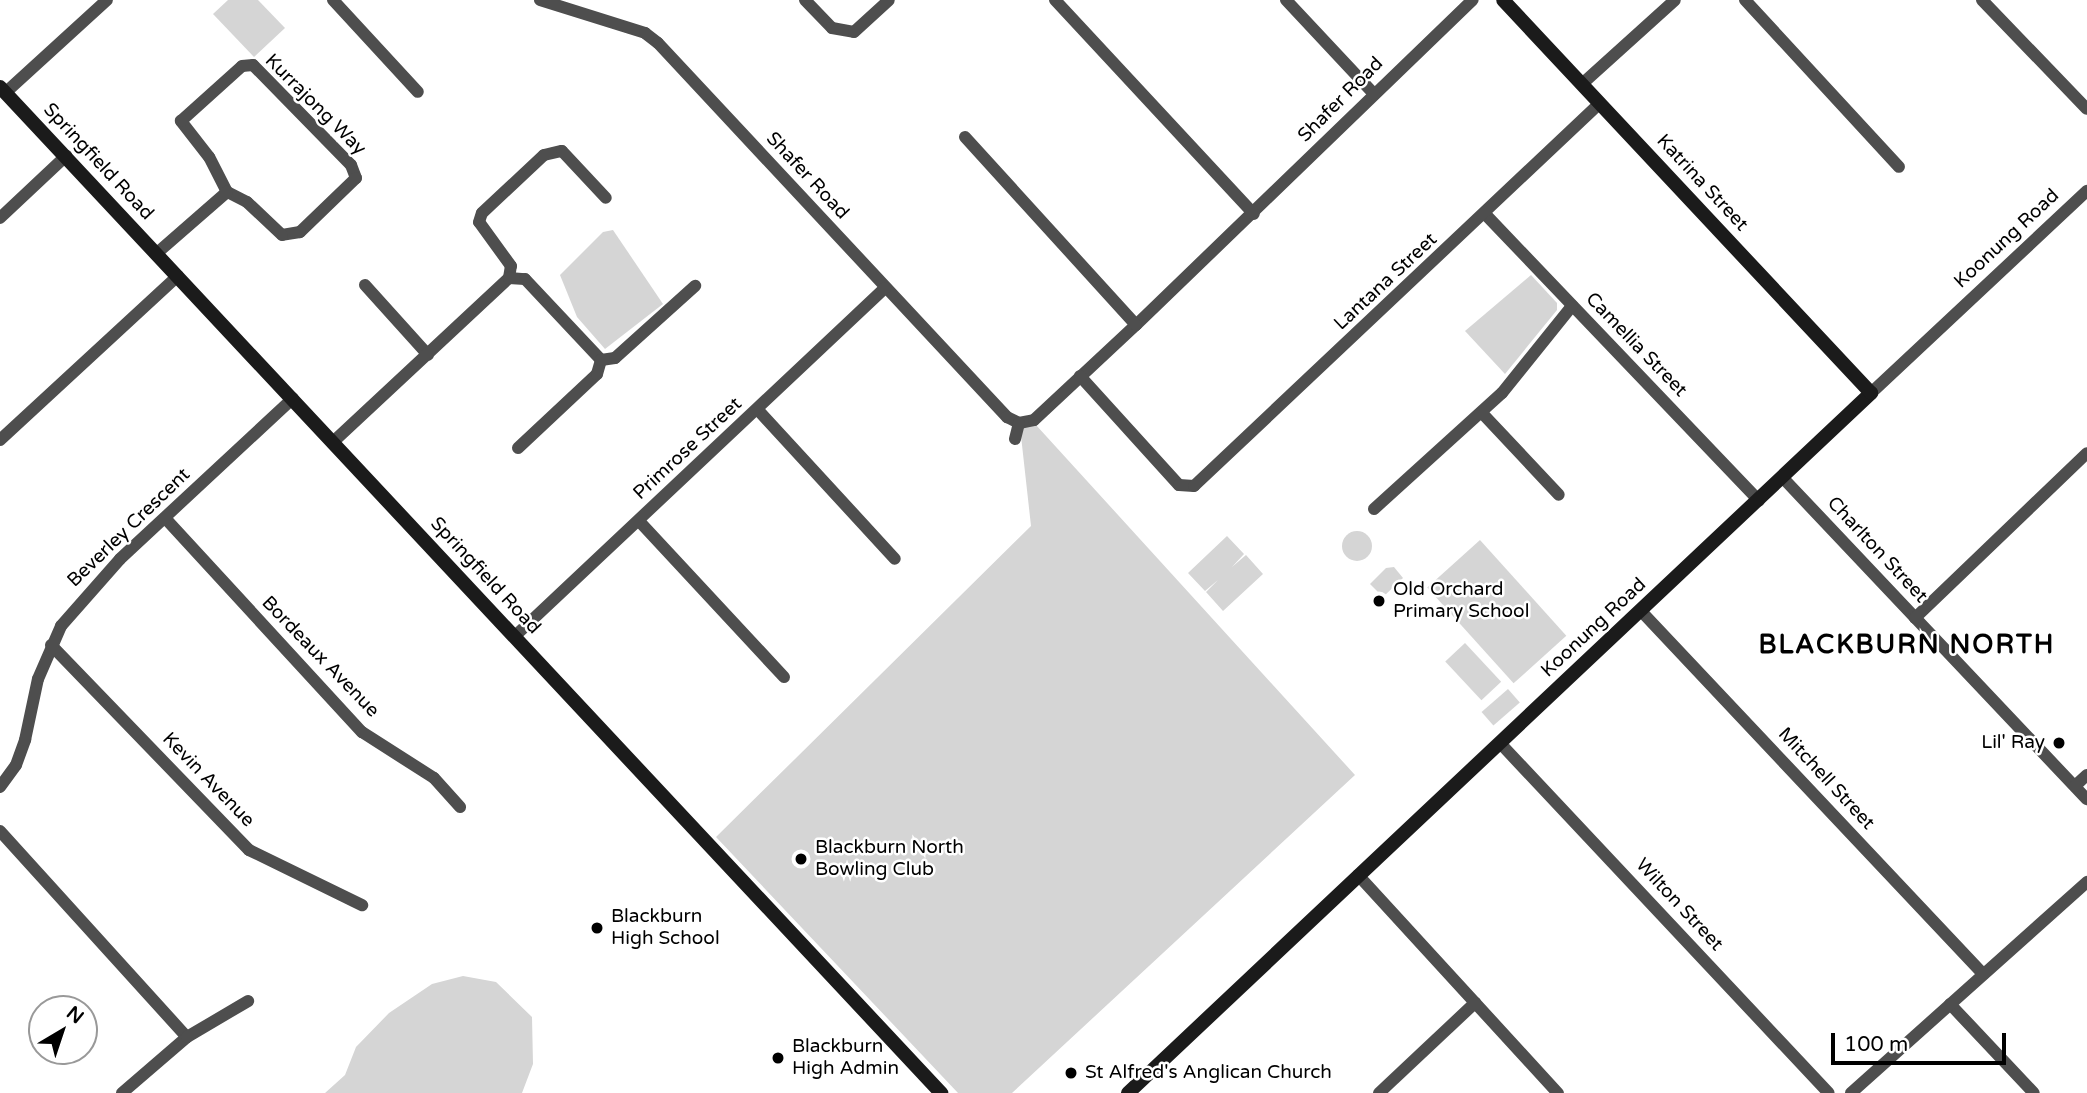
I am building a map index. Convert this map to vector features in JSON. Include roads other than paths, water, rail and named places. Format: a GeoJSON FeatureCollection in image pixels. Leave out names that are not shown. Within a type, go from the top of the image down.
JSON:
{"type":"FeatureCollection","features":[{"type":"Feature","properties":{"kind":"street"},"geometry":{"type":"LineString","coordinates":[[3,90],[107,0]]}},
{"type":"Feature","properties":{"kind":"street"},"geometry":{"type":"LineString","coordinates":[[333,0],[418,92]]}},
{"type":"Feature","properties":{"kind":"street","name":"Shafer Road"},"geometry":{"type":"LineString","coordinates":[[540,0],[645,33],[658,43],[1007,417],[1019,423],[1034,420],[1136,325],[1473,0]]}},
{"type":"Feature","properties":{"kind":"street"},"geometry":{"type":"LineString","coordinates":[[805,0],[832,28],[854,32],[889,0]]}},
{"type":"Feature","properties":{"kind":"street"},"geometry":{"type":"LineString","coordinates":[[1055,0],[1254,214]]}},
{"type":"Feature","properties":{"kind":"street"},"geometry":{"type":"LineString","coordinates":[[1286,0],[1374,94]]}},
{"type":"Feature","properties":{"kind":"street","name":"Katrina Street"},"geometry":{"type":"LineString","coordinates":[[1503,0],[1871,393]]}},
{"type":"Feature","properties":{"kind":"street"},"geometry":{"type":"LineString","coordinates":[[1582,84],[1675,0]]}},
{"type":"Feature","properties":{"kind":"street"},"geometry":{"type":"LineString","coordinates":[[1745,0],[1899,167]]}},
{"type":"Feature","properties":{"kind":"street"},"geometry":{"type":"LineString","coordinates":[[1982,0],[2087,109]]}},
{"type":"Feature","properties":{"kind":"street","name":"Kurrajong Way"},"geometry":{"type":"LineString","coordinates":[[253,65],[351,165],[356,178],[300,232],[282,235],[247,202],[227,192],[209,157],[181,121],[242,66],[253,65]]}},
{"type":"Feature","properties":{"kind":"street","name":"Springfield Road"},"geometry":{"type":"LineString","coordinates":[[3,90],[941,1093]]}},
{"type":"Feature","properties":{"kind":"street","name":"Lantana Street"},"geometry":{"type":"LineString","coordinates":[[1080,376],[1179,485],[1194,486],[1486,215],[1600,103]]}},
{"type":"Feature","properties":{"kind":"street"},"geometry":{"type":"LineString","coordinates":[[965,137],[1136,325]]}},
{"type":"Feature","properties":{"kind":"street"},"geometry":{"type":"LineString","coordinates":[[333,442],[509,278],[512,265],[479,222],[482,213],[544,155],[562,151],[606,198]]}},
{"type":"Feature","properties":{"kind":"street"},"geometry":{"type":"LineString","coordinates":[[0,218],[66,156]]}},
{"type":"Feature","properties":{"kind":"street","name":"Koonung Road"},"geometry":{"type":"LineString","coordinates":[[1128,1093],[2087,191]]}},
{"type":"Feature","properties":{"kind":"street"},"geometry":{"type":"LineString","coordinates":[[157,253],[227,192]]}},
{"type":"Feature","properties":{"kind":"street","name":"Camellia Street"},"geometry":{"type":"LineString","coordinates":[[1486,215],[1759,501]]}},
{"type":"Feature","properties":{"kind":"street"},"geometry":{"type":"LineString","coordinates":[[0,440],[178,276]]}},
{"type":"Feature","properties":{"kind":"street"},"geometry":{"type":"LineString","coordinates":[[509,278],[525,279],[601,360]]}},
{"type":"Feature","properties":{"kind":"street"},"geometry":{"type":"LineString","coordinates":[[365,285],[428,355]]}},
{"type":"Feature","properties":{"kind":"street"},"geometry":{"type":"LineString","coordinates":[[601,360],[615,358],[695,286]]}},
{"type":"Feature","properties":{"kind":"street","name":"Primrose Street"},"geometry":{"type":"LineString","coordinates":[[515,636],[885,288]]}},
{"type":"Feature","properties":{"kind":"street"},"geometry":{"type":"LineString","coordinates":[[1374,509],[1482,413],[1572,306]]}},
{"type":"Feature","properties":{"kind":"street"},"geometry":{"type":"LineString","coordinates":[[518,448],[597,374],[601,360]]}},
{"type":"Feature","properties":{"kind":"street","name":"Beverley Crescent"},"geometry":{"type":"LineString","coordinates":[[0,787],[16,765],[25,740],[38,679],[51,645],[90,589],[293,398]]}},
{"type":"Feature","properties":{"kind":"street"},"geometry":{"type":"LineString","coordinates":[[758,410],[895,559]]}},
{"type":"Feature","properties":{"kind":"street"},"geometry":{"type":"LineString","coordinates":[[1482,413],[1559,495]]}},
{"type":"Feature","properties":{"kind":"street"},"geometry":{"type":"LineString","coordinates":[[1015,439],[1019,423]]}},
{"type":"Feature","properties":{"kind":"street"},"geometry":{"type":"LineString","coordinates":[[1915,618],[2087,453]]}},
{"type":"Feature","properties":{"kind":"street","name":"Charlton Street"},"geometry":{"type":"LineString","coordinates":[[1783,478],[2087,799]]}},
{"type":"Feature","properties":{"kind":"street","name":"Bordeaux Avenue"},"geometry":{"type":"LineString","coordinates":[[165,518],[362,732],[434,778],[460,807]]}},
{"type":"Feature","properties":{"kind":"street"},"geometry":{"type":"LineString","coordinates":[[639,521],[784,677]]}},
{"type":"Feature","properties":{"kind":"street","name":"Mitchell Street"},"geometry":{"type":"LineString","coordinates":[[1641,611],[1983,974]]}},
{"type":"Feature","properties":{"kind":"street","name":"Kevin Avenue"},"geometry":{"type":"LineString","coordinates":[[51,645],[249,850],[362,905]]}},
{"type":"Feature","properties":{"kind":"street","name":"Wilton Street"},"geometry":{"type":"LineString","coordinates":[[1500,743],[1829,1093]]}},
{"type":"Feature","properties":{"kind":"street"},"geometry":{"type":"LineString","coordinates":[[2075,786],[2087,775]]}},
{"type":"Feature","properties":{"kind":"street"},"geometry":{"type":"LineString","coordinates":[[0,831],[187,1037]]}},
{"type":"Feature","properties":{"kind":"street"},"geometry":{"type":"LineString","coordinates":[[1358,875],[1558,1093]]}},
{"type":"Feature","properties":{"kind":"street"},"geometry":{"type":"LineString","coordinates":[[1851,1093],[2087,881]]}},
{"type":"Feature","properties":{"kind":"street"},"geometry":{"type":"LineString","coordinates":[[122,1093],[187,1037],[248,1001]]}},
{"type":"Feature","properties":{"kind":"street"},"geometry":{"type":"LineString","coordinates":[[1379,1093],[1475,1003]]}},
{"type":"Feature","properties":{"kind":"street"},"geometry":{"type":"LineString","coordinates":[[1950,1004],[2034,1093]]}},
{"type":"Feature","properties":{"kind":"place","name":"Old Orchard Primary School"},"geometry":{"type":"Point","coordinates":[1379,601]}},
{"type":"Feature","properties":{"kind":"place","name":"Lil' Ray"},"geometry":{"type":"Point","coordinates":[2059,743]}},
{"type":"Feature","properties":{"kind":"place","name":"Blackburn North Bowling Club"},"geometry":{"type":"Point","coordinates":[801,859]}},
{"type":"Feature","properties":{"kind":"place","name":"Blackburn High School"},"geometry":{"type":"Point","coordinates":[597,928]}},
{"type":"Feature","properties":{"kind":"place","name":"Blackburn High Admin"},"geometry":{"type":"Point","coordinates":[778,1058]}},
{"type":"Feature","properties":{"kind":"place","name":"St Alfred's Anglican Church"},"geometry":{"type":"Point","coordinates":[1071,1073]}},
{"type":"Feature","properties":{"kind":"district","name":"BLACKBURN NORTH"},"geometry":{"type":"Point","coordinates":[1907,645]}}]}
